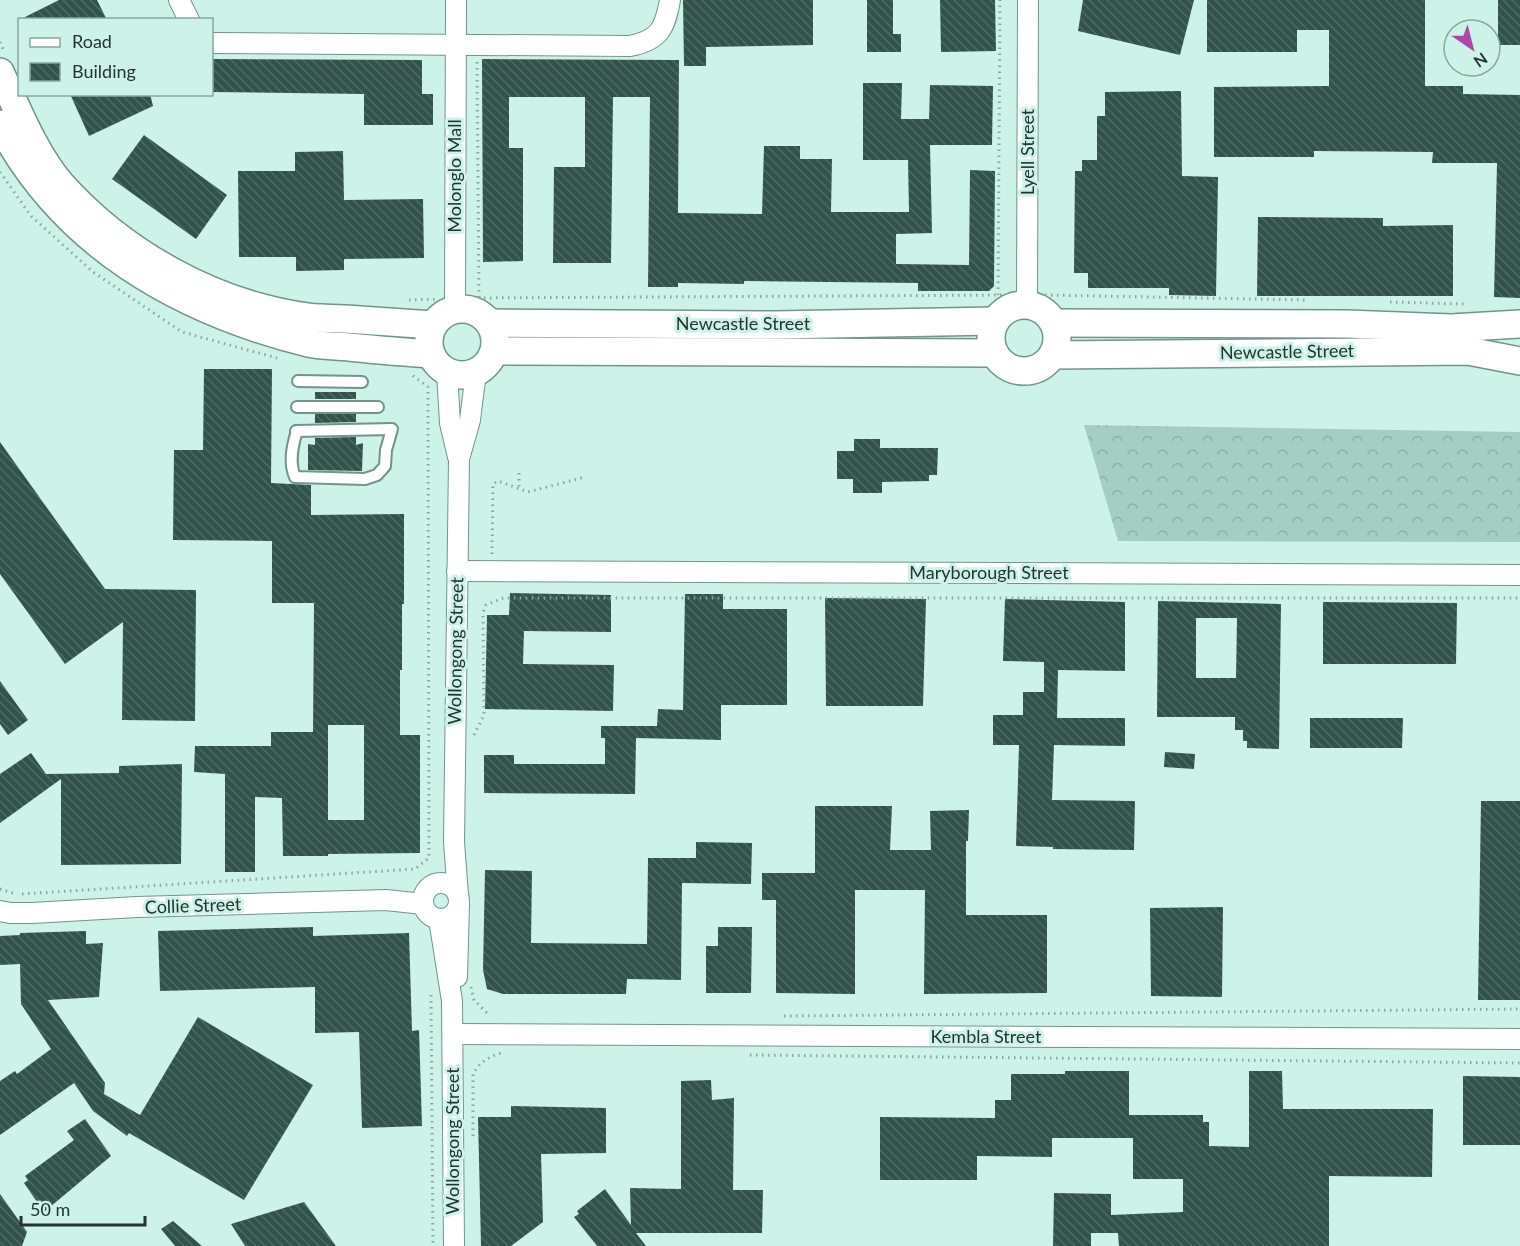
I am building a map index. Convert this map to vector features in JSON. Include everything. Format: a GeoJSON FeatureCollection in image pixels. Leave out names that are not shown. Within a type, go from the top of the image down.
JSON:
{"type":"FeatureCollection","features":[{"type":"Feature","properties":{"kind":"main road"},"geometry":{"type":"LineString","coordinates":[[0,72],[30,135],[60,183],[103,224],[146,256],[196,285],[251,304],[301,316],[433,325]]}},
{"type":"Feature","properties":{"kind":"main road"},"geometry":{"type":"LineString","coordinates":[[0,124],[24,164],[64,212],[90,238],[124,264],[176,296],[237,322],[310,344],[439,363],[462,376],[484,367],[494,351],[495,336],[490,323],[480,314],[455,303],[433,325],[429,334],[428,345],[439,363]]}},
{"type":"Feature","properties":{"kind":"main road"},"geometry":{"type":"LineString","coordinates":[[1027,300],[1046,312],[1054,323],[1058,339],[1053,355],[1040,367],[1023,371],[1006,366],[994,353],[991,336],[997,308],[1009,308],[1027,300]]}},
{"type":"Feature","properties":{"kind":"main road","name":"Newcastle Street"},"geometry":{"type":"LineString","coordinates":[[490,323],[775,325],[997,308]]}},
{"type":"Feature","properties":{"kind":"main road","name":"Newcastle Street"},"geometry":{"type":"LineString","coordinates":[[1054,323],[1347,324],[1451,328],[1520,324]]}},
{"type":"Feature","properties":{"kind":"main road","name":"Newcastle Street"},"geometry":{"type":"LineString","coordinates":[[494,351],[994,353]]}},
{"type":"Feature","properties":{"kind":"main road","name":"Newcastle Street"},"geometry":{"type":"LineString","coordinates":[[1053,355],[1468,351],[1520,360]]}},
{"type":"Feature","properties":{"kind":"street"},"geometry":{"type":"LineString","coordinates":[[179,0],[188,18]]}},
{"type":"Feature","properties":{"kind":"street","name":"Molonglo Mall"},"geometry":{"type":"LineString","coordinates":[[455,303],[456,0]]}},
{"type":"Feature","properties":{"kind":"street"},"geometry":{"type":"LineString","coordinates":[[213,43],[630,46],[646,43],[657,35],[664,26],[670,0]]}},
{"type":"Feature","properties":{"kind":"street","name":"Lyell Street"},"geometry":{"type":"LineString","coordinates":[[1027,300],[1028,0]]}},
{"type":"Feature","properties":{"kind":"street","name":"Wollongong Street"},"geometry":{"type":"LineString","coordinates":[[439,363],[459,459],[454,842],[459,899],[458,970],[452,1001]]}},
{"type":"Feature","properties":{"kind":"street","name":"Wollongong Street"},"geometry":{"type":"LineString","coordinates":[[459,459],[470,420],[476,372]]}},
{"type":"Feature","properties":{"kind":"street","name":"Maryborough Street"},"geometry":{"type":"LineString","coordinates":[[458,571],[1520,575]]}},
{"type":"Feature","properties":{"kind":"street","name":"Wollongong Street"},"geometry":{"type":"LineString","coordinates":[[430,893],[454,842]]}},
{"type":"Feature","properties":{"kind":"street"},"geometry":{"type":"LineString","coordinates":[[452,887],[459,899],[457,910],[451,916],[439,919],[428,914],[430,893],[452,887]]}},
{"type":"Feature","properties":{"kind":"street","name":"Collie Street"},"geometry":{"type":"LineString","coordinates":[[3,913],[386,900],[430,893]]}},
{"type":"Feature","properties":{"kind":"street","name":"Wollongong Street"},"geometry":{"type":"LineString","coordinates":[[439,919],[452,1001],[454,1246]]}},
{"type":"Feature","properties":{"kind":"street","name":"Kembla Street"},"geometry":{"type":"LineString","coordinates":[[453,1034],[1520,1040]]}},
{"type":"Feature","properties":{"kind":"lane"},"geometry":{"type":"LineString","coordinates":[[298,381],[363,382]]}},
{"type":"Feature","properties":{"kind":"lane"},"geometry":{"type":"LineString","coordinates":[[297,407],[378,407]]}},
{"type":"Feature","properties":{"kind":"lane"},"geometry":{"type":"LineString","coordinates":[[392,429],[386,450],[385,466],[377,475],[365,479],[295,477],[291,466],[296,432],[392,429]]}},
{"type":"Feature","properties":{"kind":"path"},"geometry":{"type":"LineString","coordinates":[[997,308],[1000,0]]}},
{"type":"Feature","properties":{"kind":"path"},"geometry":{"type":"LineString","coordinates":[[477,44],[479,298]]}},
{"type":"Feature","properties":{"kind":"path"},"geometry":{"type":"LineString","coordinates":[[0,172],[31,216],[93,272],[183,332],[266,357],[288,360]]}},
{"type":"Feature","properties":{"kind":"path"},"geometry":{"type":"LineString","coordinates":[[407,300],[455,303],[479,298],[997,308],[1027,300],[1310,301]]}},
{"type":"Feature","properties":{"kind":"path"},"geometry":{"type":"LineString","coordinates":[[1389,302],[1466,304]]}},
{"type":"Feature","properties":{"kind":"path"},"geometry":{"type":"LineString","coordinates":[[0,889],[16,894],[415,869],[429,858],[428,387],[411,374]]}},
{"type":"Feature","properties":{"kind":"path"},"geometry":{"type":"LineString","coordinates":[[519,473],[519,489]]}},
{"type":"Feature","properties":{"kind":"path"},"geometry":{"type":"LineString","coordinates":[[492,554],[493,484],[498,482],[528,492],[585,477]]}},
{"type":"Feature","properties":{"kind":"path"},"geometry":{"type":"LineString","coordinates":[[474,735],[484,715],[483,613],[486,604],[503,598],[1520,598]]}},
{"type":"Feature","properties":{"kind":"path"},"geometry":{"type":"LineString","coordinates":[[471,984],[474,1000],[482,1010],[498,1018]]}},
{"type":"Feature","properties":{"kind":"path"},"geometry":{"type":"LineString","coordinates":[[784,1016],[1520,1009]]}},
{"type":"Feature","properties":{"kind":"path"},"geometry":{"type":"LineString","coordinates":[[473,1144],[473,1074],[476,1067],[484,1061],[503,1053]]}},
{"type":"Feature","properties":{"kind":"path"},"geometry":{"type":"LineString","coordinates":[[748,1055],[1520,1063]]}},
{"type":"Feature","properties":{"kind":"green space"},"geometry":{"type":"Polygon","coordinates":[[[1084,425],[1520,432],[1520,542],[1118,541],[1084,425]]]}},
{"type":"Feature","properties":{"kind":"building"},"geometry":{"type":"Polygon","coordinates":[[[59,0],[97,0],[106,18],[23,18],[59,0]]]}},
{"type":"Feature","properties":{"kind":"building"},"geometry":{"type":"Polygon","coordinates":[[[683,0],[813,0],[813,45],[706,47],[706,66],[684,66],[683,0]]]}},
{"type":"Feature","properties":{"kind":"building"},"geometry":{"type":"Polygon","coordinates":[[[867,0],[893,0],[893,34],[901,34],[901,52],[867,52],[867,0]]]}},
{"type":"Feature","properties":{"kind":"building"},"geometry":{"type":"Polygon","coordinates":[[[940,0],[995,0],[996,51],[941,52],[940,0]]]}},
{"type":"Feature","properties":{"kind":"building"},"geometry":{"type":"Polygon","coordinates":[[[1083,0],[1194,0],[1180,55],[1078,31],[1083,0]]]}},
{"type":"Feature","properties":{"kind":"building"},"geometry":{"type":"Polygon","coordinates":[[[1207,0],[1425,0],[1425,86],[1463,86],[1463,94],[1520,95],[1520,298],[1494,297],[1497,163],[1432,163],[1433,152],[1314,151],[1314,157],[1214,157],[1214,87],[1329,86],[1329,30],[1297,30],[1297,52],[1207,52],[1207,0]]]}},
{"type":"Feature","properties":{"kind":"building"},"geometry":{"type":"Polygon","coordinates":[[[1498,0],[1520,0],[1520,45],[1502,45],[1502,18],[1498,18],[1498,0]]]}},
{"type":"Feature","properties":{"kind":"building"},"geometry":{"type":"Polygon","coordinates":[[[213,59],[422,60],[422,94],[433,94],[433,125],[364,125],[364,94],[213,92],[213,59]]]}},
{"type":"Feature","properties":{"kind":"building"},"geometry":{"type":"Polygon","coordinates":[[[482,59],[679,60],[678,213],[762,214],[764,146],[800,146],[800,159],[832,159],[831,212],[909,212],[908,160],[863,160],[863,83],[902,83],[901,119],[929,119],[930,85],[993,86],[992,145],[930,145],[932,233],[896,234],[896,264],[969,265],[970,170],[995,171],[994,286],[989,291],[918,291],[918,283],[744,281],[744,284],[678,283],[678,287],[648,287],[650,97],[613,97],[611,263],[553,263],[554,167],[585,167],[585,97],[509,97],[509,148],[523,148],[523,261],[483,262],[482,59]]]}},
{"type":"Feature","properties":{"kind":"building"},"geometry":{"type":"Polygon","coordinates":[[[1181,91],[1182,176],[1218,177],[1216,296],[1169,295],[1169,288],[1088,288],[1088,273],[1074,273],[1075,171],[1082,171],[1082,160],[1097,160],[1097,116],[1105,116],[1105,92],[1181,91]]]}},
{"type":"Feature","properties":{"kind":"building"},"geometry":{"type":"Polygon","coordinates":[[[71,96],[150,96],[153,106],[89,136],[71,96]]]}},
{"type":"Feature","properties":{"kind":"building"},"geometry":{"type":"Polygon","coordinates":[[[144,135],[227,195],[196,239],[112,179],[144,135]]]}},
{"type":"Feature","properties":{"kind":"building"},"geometry":{"type":"Polygon","coordinates":[[[343,151],[344,200],[423,199],[424,258],[344,259],[344,270],[296,271],[296,257],[239,257],[238,171],[295,171],[295,152],[343,151]]]}},
{"type":"Feature","properties":{"kind":"building"},"geometry":{"type":"Polygon","coordinates":[[[1258,217],[1383,218],[1383,226],[1453,225],[1453,296],[1257,296],[1258,217]]]}},
{"type":"Feature","properties":{"kind":"building"},"geometry":{"type":"Polygon","coordinates":[[[204,369],[272,369],[271,483],[311,485],[311,515],[404,514],[400,735],[420,735],[420,853],[283,856],[282,798],[255,797],[255,872],[225,872],[225,774],[194,772],[195,746],[271,746],[271,732],[313,732],[314,603],[272,603],[272,541],[173,540],[174,450],[203,450],[204,369]],[[328,725],[328,820],[364,820],[364,725],[328,725]]]}},
{"type":"Feature","properties":{"kind":"building"},"geometry":{"type":"Polygon","coordinates":[[[315,392],[356,392],[356,399],[315,399],[315,392]]]}},
{"type":"Feature","properties":{"kind":"building"},"geometry":{"type":"Polygon","coordinates":[[[315,414],[356,414],[356,422],[315,423],[315,414]]]}},
{"type":"Feature","properties":{"kind":"building"},"geometry":{"type":"Polygon","coordinates":[[[356,437],[356,445],[363,443],[362,471],[308,470],[308,444],[315,445],[315,438],[356,437]]]}},
{"type":"Feature","properties":{"kind":"building"},"geometry":{"type":"Polygon","coordinates":[[[854,439],[880,439],[880,448],[938,448],[937,475],[929,475],[929,481],[882,482],[882,493],[853,493],[853,479],[837,479],[837,451],[854,451],[854,439]]]}},
{"type":"Feature","properties":{"kind":"building"},"geometry":{"type":"Polygon","coordinates":[[[0,442],[105,589],[196,590],[195,721],[122,720],[123,622],[65,664],[0,574],[0,442]]]}},
{"type":"Feature","properties":{"kind":"building"},"geometry":{"type":"Polygon","coordinates":[[[510,593],[611,595],[611,632],[524,631],[523,664],[614,665],[613,711],[485,709],[487,615],[509,615],[510,593]]]}},
{"type":"Feature","properties":{"kind":"building"},"geometry":{"type":"Polygon","coordinates":[[[685,594],[723,594],[723,609],[787,609],[787,705],[721,705],[721,740],[636,738],[635,794],[484,793],[484,755],[514,755],[514,764],[605,764],[605,738],[601,738],[601,726],[657,726],[658,709],[683,710],[685,594]]]}},
{"type":"Feature","properties":{"kind":"building"},"geometry":{"type":"Polygon","coordinates":[[[825,598],[926,599],[923,706],[826,706],[825,598]]]}},
{"type":"Feature","properties":{"kind":"building"},"geometry":{"type":"Polygon","coordinates":[[[1005,599],[1125,602],[1125,671],[1058,670],[1057,718],[1125,718],[1125,746],[1054,745],[1052,800],[1135,801],[1134,850],[1016,846],[1019,745],[993,745],[993,715],[1023,715],[1023,692],[1044,692],[1044,662],[1003,661],[1005,599]]]}},
{"type":"Feature","properties":{"kind":"building"},"geometry":{"type":"Polygon","coordinates":[[[1158,601],[1281,604],[1279,749],[1247,748],[1247,741],[1243,741],[1243,730],[1235,730],[1235,717],[1157,717],[1158,601]],[[1196,618],[1196,678],[1236,678],[1237,618],[1196,618]]]}},
{"type":"Feature","properties":{"kind":"building"},"geometry":{"type":"Polygon","coordinates":[[[1323,602],[1457,603],[1456,664],[1323,664],[1323,602]]]}},
{"type":"Feature","properties":{"kind":"building"},"geometry":{"type":"Polygon","coordinates":[[[0,681],[28,720],[8,735],[0,724],[0,681]]]}},
{"type":"Feature","properties":{"kind":"building"},"geometry":{"type":"Polygon","coordinates":[[[1310,718],[1403,718],[1402,748],[1310,748],[1310,718]]]}},
{"type":"Feature","properties":{"kind":"building"},"geometry":{"type":"Polygon","coordinates":[[[1165,752],[1195,754],[1194,769],[1164,767],[1165,752]]]}},
{"type":"Feature","properties":{"kind":"building"},"geometry":{"type":"Polygon","coordinates":[[[31,753],[46,774],[119,773],[119,766],[182,764],[181,864],[61,865],[61,779],[0,823],[0,774],[31,753]]]}},
{"type":"Feature","properties":{"kind":"building"},"geometry":{"type":"Polygon","coordinates":[[[1481,801],[1520,801],[1520,1000],[1478,1000],[1481,801]]]}},
{"type":"Feature","properties":{"kind":"building"},"geometry":{"type":"Polygon","coordinates":[[[815,806],[892,806],[890,850],[931,850],[930,811],[969,810],[968,841],[966,841],[966,915],[1047,915],[1047,993],[924,994],[925,890],[855,890],[855,994],[776,993],[776,900],[762,900],[762,873],[815,873],[815,806]]]}},
{"type":"Feature","properties":{"kind":"building"},"geometry":{"type":"Polygon","coordinates":[[[696,842],[752,843],[751,884],[682,883],[681,980],[627,979],[626,994],[503,994],[487,989],[483,970],[485,870],[532,871],[531,943],[647,944],[648,858],[696,858],[696,842]]]}},
{"type":"Feature","properties":{"kind":"building"},"geometry":{"type":"Polygon","coordinates":[[[1223,907],[1222,997],[1151,996],[1150,908],[1223,907]]]}},
{"type":"Feature","properties":{"kind":"building"},"geometry":{"type":"Polygon","coordinates":[[[313,927],[313,936],[409,933],[412,1031],[419,1030],[422,1126],[362,1128],[359,1032],[315,1033],[315,987],[160,991],[158,931],[313,927]]]}},
{"type":"Feature","properties":{"kind":"building"},"geometry":{"type":"Polygon","coordinates":[[[718,927],[752,927],[751,993],[706,993],[706,946],[718,946],[718,927]]]}},
{"type":"Feature","properties":{"kind":"building"},"geometry":{"type":"Polygon","coordinates":[[[86,931],[86,944],[103,943],[99,997],[48,1000],[105,1083],[104,1094],[140,1115],[198,1017],[313,1085],[244,1200],[129,1133],[127,1136],[93,1111],[74,1083],[0,1135],[0,1081],[15,1071],[17,1074],[51,1049],[21,1004],[20,964],[0,965],[0,936],[20,935],[20,933],[86,931]]]}},
{"type":"Feature","properties":{"kind":"building"},"geometry":{"type":"Polygon","coordinates":[[[1065,1071],[1129,1071],[1129,1115],[1203,1115],[1203,1122],[1209,1122],[1209,1146],[1249,1147],[1249,1071],[1282,1071],[1283,1109],[1433,1109],[1432,1177],[1329,1176],[1329,1246],[1119,1246],[1118,1233],[1091,1233],[1091,1246],[1053,1246],[1054,1193],[1111,1194],[1111,1215],[1183,1212],[1183,1179],[1133,1179],[1133,1138],[1052,1138],[1052,1157],[977,1156],[977,1180],[880,1180],[880,1117],[995,1118],[995,1100],[1011,1100],[1011,1074],[1065,1074],[1065,1071]]]}},
{"type":"Feature","properties":{"kind":"building"},"geometry":{"type":"Polygon","coordinates":[[[1463,1076],[1520,1077],[1520,1145],[1463,1145],[1463,1076]]]}},
{"type":"Feature","properties":{"kind":"building"},"geometry":{"type":"Polygon","coordinates":[[[711,1080],[712,1100],[734,1098],[733,1190],[763,1190],[762,1233],[636,1233],[646,1246],[597,1246],[574,1217],[579,1214],[577,1211],[605,1189],[631,1225],[630,1188],[681,1189],[681,1081],[711,1080]]]}},
{"type":"Feature","properties":{"kind":"building"},"geometry":{"type":"Polygon","coordinates":[[[511,1106],[606,1108],[606,1153],[541,1154],[543,1222],[511,1246],[481,1246],[478,1117],[511,1117],[511,1106]]]}},
{"type":"Feature","properties":{"kind":"building"},"geometry":{"type":"Polygon","coordinates":[[[85,1119],[111,1156],[44,1212],[24,1183],[28,1180],[25,1176],[74,1140],[67,1131],[85,1119]]]}},
{"type":"Feature","properties":{"kind":"building"},"geometry":{"type":"Polygon","coordinates":[[[0,1194],[27,1232],[22,1246],[0,1246],[0,1194]]]}},
{"type":"Feature","properties":{"kind":"building"},"geometry":{"type":"Polygon","coordinates":[[[304,1202],[336,1246],[245,1246],[231,1224],[304,1202]]]}},
{"type":"Feature","properties":{"kind":"building"},"geometry":{"type":"Polygon","coordinates":[[[173,1221],[202,1246],[175,1246],[161,1229],[173,1221]]]}}]}
